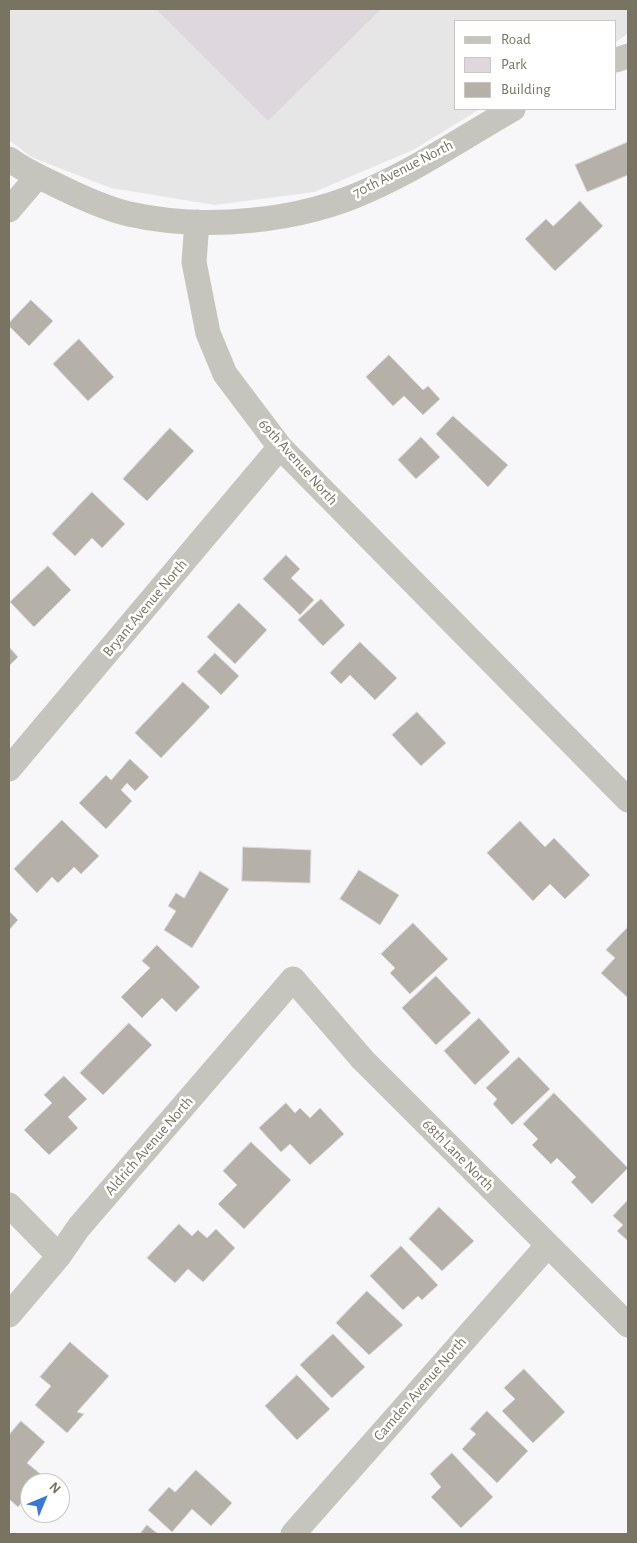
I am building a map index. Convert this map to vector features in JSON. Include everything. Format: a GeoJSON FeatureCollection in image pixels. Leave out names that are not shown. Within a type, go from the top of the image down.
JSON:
{"type":"FeatureCollection","features":[{"type":"Feature","properties":{"kind":"street","name":"70th Avenue North"},"geometry":{"type":"LineString","coordinates":[[197,222],[259,221],[324,207],[370,190],[413,168],[511,110]]}},
{"type":"Feature","properties":{"kind":"street"},"geometry":{"type":"LineString","coordinates":[[9,159],[76,195],[129,214],[197,222]]}},
{"type":"Feature","properties":{"kind":"street"},"geometry":{"type":"LineString","coordinates":[[9,210],[38,176]]}},
{"type":"Feature","properties":{"kind":"street","name":"69th Avenue North"},"geometry":{"type":"LineString","coordinates":[[197,222],[194,262],[199,296],[208,333],[226,374],[280,447],[628,800]]}},
{"type":"Feature","properties":{"kind":"street","name":"Bryant Avenue North"},"geometry":{"type":"LineString","coordinates":[[9,769],[280,447]]}},
{"type":"Feature","properties":{"kind":"street","name":"68th Lane North"},"geometry":{"type":"LineString","coordinates":[[293,980],[363,1060],[628,1325]]}},
{"type":"Feature","properties":{"kind":"street","name":"Aldrich Avenue North"},"geometry":{"type":"LineString","coordinates":[[9,1315],[59,1256],[79,1227],[293,980]]}},
{"type":"Feature","properties":{"kind":"street"},"geometry":{"type":"LineString","coordinates":[[9,1205],[59,1256]]}},
{"type":"Feature","properties":{"kind":"street","name":"Camden Avenue North"},"geometry":{"type":"LineString","coordinates":[[294,1534],[548,1245]]}},
{"type":"Feature","properties":{"kind":"shaded area"},"geometry":{"type":"Polygon","coordinates":[[[9,9],[628,9],[628,33],[617,41],[617,20],[454,20],[454,110],[478,110],[413,150],[314,192],[215,205],[111,188],[31,157],[9,140],[9,9]]]}},
{"type":"Feature","properties":{"kind":"green space"},"geometry":{"type":"Polygon","coordinates":[[[156,9],[381,9],[268,121],[156,9]]]}},
{"type":"Feature","properties":{"kind":"building"},"geometry":{"type":"Polygon","coordinates":[[[628,142],[628,175],[587,192],[575,165],[628,142]]]}},
{"type":"Feature","properties":{"kind":"building"},"geometry":{"type":"Polygon","coordinates":[[[580,201],[603,226],[555,271],[525,239],[546,219],[553,226],[580,201]]]}},
{"type":"Feature","properties":{"kind":"building"},"geometry":{"type":"Polygon","coordinates":[[[31,300],[53,321],[29,346],[9,326],[9,323],[31,300]]]}},
{"type":"Feature","properties":{"kind":"building"},"geometry":{"type":"Polygon","coordinates":[[[79,339],[114,377],[88,401],[53,364],[79,339]]]}},
{"type":"Feature","properties":{"kind":"building"},"geometry":{"type":"Polygon","coordinates":[[[389,355],[423,390],[428,386],[440,399],[423,415],[404,396],[393,406],[366,377],[389,355]]]}},
{"type":"Feature","properties":{"kind":"building"},"geometry":{"type":"Polygon","coordinates":[[[453,416],[508,465],[488,487],[436,434],[453,416]]]}},
{"type":"Feature","properties":{"kind":"building"},"geometry":{"type":"Polygon","coordinates":[[[170,428],[194,451],[147,501],[123,479],[170,428]]]}},
{"type":"Feature","properties":{"kind":"building"},"geometry":{"type":"Polygon","coordinates":[[[421,437],[440,457],[416,479],[398,460],[421,437]]]}},
{"type":"Feature","properties":{"kind":"building"},"geometry":{"type":"Polygon","coordinates":[[[92,492],[125,524],[102,548],[92,538],[75,556],[52,534],[92,492]]]}},
{"type":"Feature","properties":{"kind":"building"},"geometry":{"type":"Polygon","coordinates":[[[286,555],[300,569],[291,578],[314,600],[300,615],[263,579],[286,555]]]}},
{"type":"Feature","properties":{"kind":"building"},"geometry":{"type":"Polygon","coordinates":[[[48,566],[71,590],[34,627],[10,602],[48,566]]]}},
{"type":"Feature","properties":{"kind":"building"},"geometry":{"type":"Polygon","coordinates":[[[321,599],[345,625],[323,646],[298,620],[321,599]]]}},
{"type":"Feature","properties":{"kind":"building"},"geometry":{"type":"Polygon","coordinates":[[[239,603],[267,630],[235,664],[207,637],[239,603]]]}},
{"type":"Feature","properties":{"kind":"building"},"geometry":{"type":"Polygon","coordinates":[[[360,642],[397,678],[375,700],[350,675],[341,684],[330,673],[360,642]]]}},
{"type":"Feature","properties":{"kind":"building"},"geometry":{"type":"Polygon","coordinates":[[[9,647],[18,657],[9,666],[9,647]]]}},
{"type":"Feature","properties":{"kind":"building"},"geometry":{"type":"Polygon","coordinates":[[[215,653],[239,676],[221,695],[197,672],[215,653]]]}},
{"type":"Feature","properties":{"kind":"building"},"geometry":{"type":"Polygon","coordinates":[[[183,682],[210,707],[161,758],[135,733],[183,682]]]}},
{"type":"Feature","properties":{"kind":"building"},"geometry":{"type":"Polygon","coordinates":[[[417,712],[446,743],[421,766],[392,735],[417,712]]]}},
{"type":"Feature","properties":{"kind":"building"},"geometry":{"type":"Polygon","coordinates":[[[130,759],[149,777],[135,791],[127,783],[121,790],[132,801],[106,829],[79,803],[106,775],[111,780],[130,759]]]}},
{"type":"Feature","properties":{"kind":"building"},"geometry":{"type":"Polygon","coordinates":[[[62,820],[99,856],[81,874],[74,867],[58,883],[52,877],[37,893],[14,869],[62,820]]]}},
{"type":"Feature","properties":{"kind":"building"},"geometry":{"type":"Polygon","coordinates":[[[520,821],[545,847],[554,838],[590,875],[565,899],[550,884],[533,901],[487,853],[520,821]]]}},
{"type":"Feature","properties":{"kind":"building"},"geometry":{"type":"Polygon","coordinates":[[[243,847],[311,850],[310,883],[242,881],[243,847]]]}},
{"type":"Feature","properties":{"kind":"building"},"geometry":{"type":"Polygon","coordinates":[[[359,870],[399,895],[380,925],[340,899],[359,870]]]}},
{"type":"Feature","properties":{"kind":"building"},"geometry":{"type":"Polygon","coordinates":[[[200,871],[229,889],[192,948],[164,930],[176,911],[168,906],[176,893],[184,898],[200,871]]]}},
{"type":"Feature","properties":{"kind":"building"},"geometry":{"type":"Polygon","coordinates":[[[9,911],[18,920],[9,930],[9,911]]]}},
{"type":"Feature","properties":{"kind":"building"},"geometry":{"type":"Polygon","coordinates":[[[413,923],[448,959],[410,994],[390,973],[395,968],[381,954],[413,923]]]}},
{"type":"Feature","properties":{"kind":"building"},"geometry":{"type":"Polygon","coordinates":[[[628,927],[628,998],[601,973],[615,958],[606,950],[628,927]]]}},
{"type":"Feature","properties":{"kind":"building"},"geometry":{"type":"Polygon","coordinates":[[[157,945],[200,987],[176,1012],[162,998],[142,1018],[121,997],[150,968],[142,961],[157,945]]]}},
{"type":"Feature","properties":{"kind":"building"},"geometry":{"type":"Polygon","coordinates":[[[436,976],[471,1013],[436,1045],[402,1008],[436,976]]]}},
{"type":"Feature","properties":{"kind":"building"},"geometry":{"type":"Polygon","coordinates":[[[479,1018],[510,1052],[475,1085],[444,1051],[479,1018]]]}},
{"type":"Feature","properties":{"kind":"building"},"geometry":{"type":"Polygon","coordinates":[[[129,1023],[152,1045],[103,1095],[80,1073],[129,1023]]]}},
{"type":"Feature","properties":{"kind":"building"},"geometry":{"type":"Polygon","coordinates":[[[519,1057],[550,1089],[512,1125],[493,1104],[497,1099],[486,1088],[519,1057]]]}},
{"type":"Feature","properties":{"kind":"building"},"geometry":{"type":"Polygon","coordinates":[[[64,1076],[87,1099],[68,1117],[78,1128],[49,1155],[24,1130],[52,1103],[44,1095],[64,1076]]]}},
{"type":"Feature","properties":{"kind":"building"},"geometry":{"type":"Polygon","coordinates":[[[554,1093],[628,1168],[592,1204],[571,1182],[576,1177],[557,1158],[551,1164],[532,1145],[538,1139],[523,1124],[554,1093]]]}},
{"type":"Feature","properties":{"kind":"building"},"geometry":{"type":"Polygon","coordinates":[[[286,1103],[295,1113],[300,1108],[310,1118],[320,1108],[344,1134],[310,1165],[290,1144],[281,1152],[259,1128],[286,1103]]]}},
{"type":"Feature","properties":{"kind":"building"},"geometry":{"type":"Polygon","coordinates":[[[251,1142],[291,1180],[244,1229],[218,1204],[237,1185],[223,1171],[251,1142]]]}},
{"type":"Feature","properties":{"kind":"building"},"geometry":{"type":"Polygon","coordinates":[[[628,1200],[628,1241],[617,1231],[623,1225],[613,1216],[628,1200]]]}},
{"type":"Feature","properties":{"kind":"building"},"geometry":{"type":"Polygon","coordinates":[[[439,1207],[474,1241],[442,1271],[409,1239],[439,1207]]]}},
{"type":"Feature","properties":{"kind":"building"},"geometry":{"type":"Polygon","coordinates":[[[179,1224],[192,1236],[198,1230],[207,1238],[216,1229],[235,1248],[203,1282],[188,1269],[175,1283],[147,1258],[179,1224]]]}},
{"type":"Feature","properties":{"kind":"building"},"geometry":{"type":"Polygon","coordinates":[[[401,1246],[438,1285],[422,1300],[418,1296],[403,1310],[370,1276],[401,1246]]]}},
{"type":"Feature","properties":{"kind":"building"},"geometry":{"type":"Polygon","coordinates":[[[367,1291],[403,1325],[369,1355],[336,1323],[367,1291]]]}},
{"type":"Feature","properties":{"kind":"building"},"geometry":{"type":"Polygon","coordinates":[[[333,1334],[365,1367],[332,1398],[300,1365],[333,1334]]]}},
{"type":"Feature","properties":{"kind":"building"},"geometry":{"type":"Polygon","coordinates":[[[70,1342],[109,1376],[77,1412],[84,1414],[67,1433],[35,1405],[51,1386],[40,1377],[70,1342]]]}},
{"type":"Feature","properties":{"kind":"building"},"geometry":{"type":"Polygon","coordinates":[[[524,1369],[565,1412],[533,1443],[502,1411],[515,1399],[504,1388],[524,1369]]]}},
{"type":"Feature","properties":{"kind":"building"},"geometry":{"type":"Polygon","coordinates":[[[297,1375],[330,1409],[297,1440],[265,1406],[297,1375]]]}},
{"type":"Feature","properties":{"kind":"building"},"geometry":{"type":"Polygon","coordinates":[[[487,1411],[528,1451],[497,1483],[462,1449],[476,1434],[470,1429],[487,1411]]]}},
{"type":"Feature","properties":{"kind":"building"},"geometry":{"type":"Polygon","coordinates":[[[21,1421],[45,1442],[27,1463],[39,1473],[20,1473],[20,1505],[18,1507],[9,1499],[9,1435],[21,1421]]]}},
{"type":"Feature","properties":{"kind":"building"},"geometry":{"type":"Polygon","coordinates":[[[452,1453],[493,1497],[461,1528],[431,1497],[441,1487],[430,1474],[452,1453]]]}},
{"type":"Feature","properties":{"kind":"building"},"geometry":{"type":"Polygon","coordinates":[[[196,1470],[232,1503],[211,1526],[192,1509],[172,1532],[148,1510],[169,1487],[175,1492],[196,1470]]]}},
{"type":"Feature","properties":{"kind":"building"},"geometry":{"type":"Polygon","coordinates":[[[147,1525],[158,1534],[140,1534],[147,1525]]]}}]}
